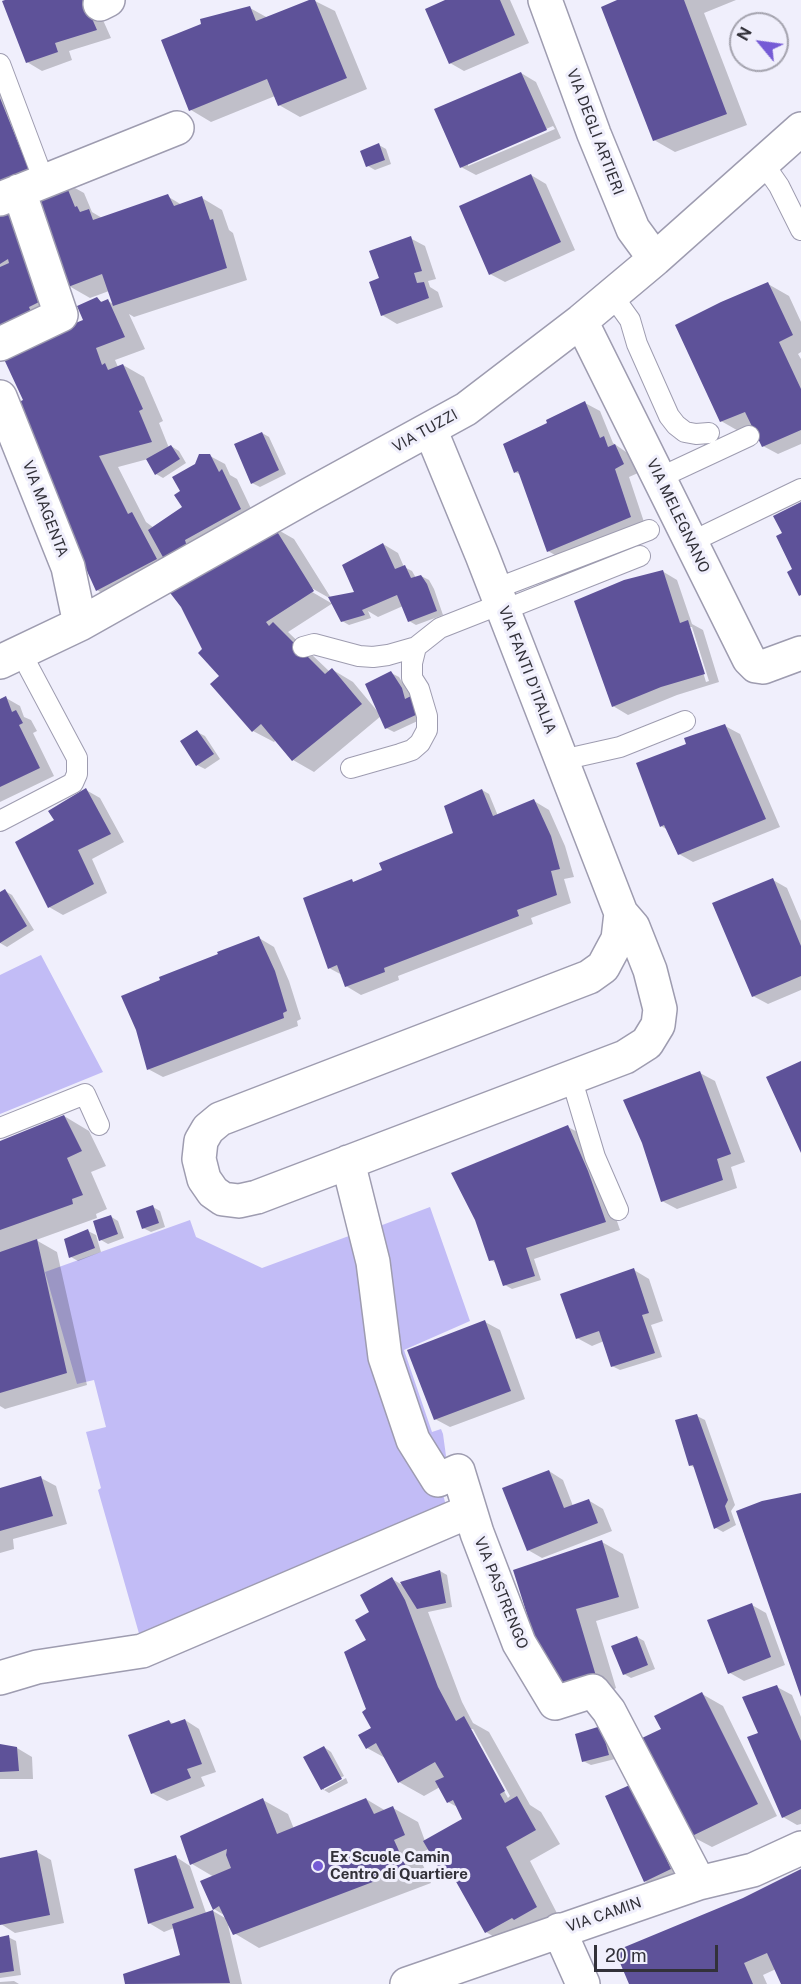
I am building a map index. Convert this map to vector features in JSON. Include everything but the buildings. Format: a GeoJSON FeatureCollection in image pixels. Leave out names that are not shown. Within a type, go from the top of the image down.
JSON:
{"type":"FeatureCollection","features":[{"type":"Feature","properties":{"kind":"street","name":"VIA DEGLI ARTIERI"},"geometry":{"type":"LineString","coordinates":[[544,0],[594,134],[633,229],[655,260]]}},
{"type":"Feature","properties":{"kind":"street"},"geometry":{"type":"LineString","coordinates":[[0,344],[61,315],[21,190],[177,128]]}},
{"type":"Feature","properties":{"kind":"street","name":"VIA TUZZI"},"geometry":{"type":"LineString","coordinates":[[11,656],[80,624],[466,409],[581,321],[655,260],[801,129]]}},
{"type":"Feature","properties":{"kind":"street","name":"VIA MELEGNANO"},"geometry":{"type":"LineString","coordinates":[[581,321],[752,663],[763,667],[801,653]]}},
{"type":"Feature","properties":{"kind":"street","name":"VIA MAGENTA"},"geometry":{"type":"LineString","coordinates":[[0,397],[68,567],[80,624]]}},
{"type":"Feature","properties":{"kind":"street","name":"VIA FANTI D'ITALIA"},"geometry":{"type":"LineString","coordinates":[[430,429],[500,601],[621,913],[633,927],[650,970],[660,1009],[658,1025],[647,1043],[625,1057],[257,1197],[239,1201],[223,1199],[213,1192],[204,1179],[199,1159],[201,1141],[208,1129],[220,1119],[590,977],[603,967]]}},
{"type":"Feature","properties":{"kind":"street"},"geometry":{"type":"LineString","coordinates":[[621,913],[618,939],[603,967],[620,967],[655,988]]}},
{"type":"Feature","properties":{"kind":"street","name":"VIA PASTRENGO"},"geometry":{"type":"LineString","coordinates":[[348,1162],[374,1262],[385,1358],[413,1440],[438,1480],[458,1471],[470,1511],[519,1643],[555,1703],[593,1692],[609,1711],[699,1883]]}},
{"type":"Feature","properties":{"kind":"street"},"geometry":{"type":"LineString","coordinates":[[0,1678],[37,1667],[142,1651],[470,1511]]}},
{"type":"Feature","properties":{"kind":"street","name":"VIA CAMIN"},"geometry":{"type":"LineString","coordinates":[[407,1984],[699,1883],[753,1870],[801,1848]]}},
{"type":"Feature","properties":{"kind":"street"},"geometry":{"type":"LineString","coordinates":[[559,1930],[583,1984]]}},
{"type":"Feature","properties":{"kind":"lane"},"geometry":{"type":"LineString","coordinates":[[0,64],[21,190]]}},
{"type":"Feature","properties":{"kind":"lane"},"geometry":{"type":"LineString","coordinates":[[763,163],[779,186],[801,230]]}},
{"type":"Feature","properties":{"kind":"lane"},"geometry":{"type":"LineString","coordinates":[[612,295],[630,320],[637,344],[669,416],[686,432],[709,433]]}},
{"type":"Feature","properties":{"kind":"lane"},"geometry":{"type":"LineString","coordinates":[[658,478],[749,436]]}},
{"type":"Feature","properties":{"kind":"lane"},"geometry":{"type":"LineString","coordinates":[[691,542],[801,489]]}},
{"type":"Feature","properties":{"kind":"lane"},"geometry":{"type":"LineString","coordinates":[[303,647],[314,644],[359,656],[374,657],[388,656],[416,647],[440,628],[649,530]]}},
{"type":"Feature","properties":{"kind":"lane"},"geometry":{"type":"LineString","coordinates":[[500,601],[640,556]]}},
{"type":"Feature","properties":{"kind":"lane"},"geometry":{"type":"LineString","coordinates":[[351,768],[412,750],[420,743],[427,730],[427,716],[419,689],[412,678],[412,663],[416,647]]}},
{"type":"Feature","properties":{"kind":"lane"},"geometry":{"type":"LineString","coordinates":[[0,821],[73,783],[78,774],[77,758],[29,668],[11,656]]}},
{"type":"Feature","properties":{"kind":"lane"},"geometry":{"type":"LineString","coordinates":[[562,760],[620,747],[685,721]]}},
{"type":"Feature","properties":{"kind":"lane"},"geometry":{"type":"LineString","coordinates":[[571,1077],[595,1157],[618,1210]]}},
{"type":"Feature","properties":{"kind":"lane"},"geometry":{"type":"LineString","coordinates":[[0,1128],[86,1094],[99,1125]]}},
{"type":"Feature","properties":{"kind":"shaded area"},"geometry":{"type":"Polygon","coordinates":[[[41,955],[103,1072],[0,1114],[0,975],[41,955]]]}},
{"type":"Feature","properties":{"kind":"shaded area"},"geometry":{"type":"Polygon","coordinates":[[[430,1207],[470,1321],[404,1350],[432,1432],[441,1429],[443,1434],[446,1456],[444,1465],[410,1416],[377,1227],[430,1207]]]}},
{"type":"Feature","properties":{"kind":"shaded area"},"geometry":{"type":"Polygon","coordinates":[[[190,1220],[196,1237],[262,1268],[357,1233],[440,1482],[447,1510],[142,1644],[98,1490],[101,1488],[86,1432],[106,1427],[94,1380],[77,1384],[45,1272],[190,1220]]]}},
{"type":"Feature","properties":{"kind":"place","name":"Ex Scuole Camin Centro di Quartiere"},"geometry":{"type":"Point","coordinates":[318,1866]}}]}
